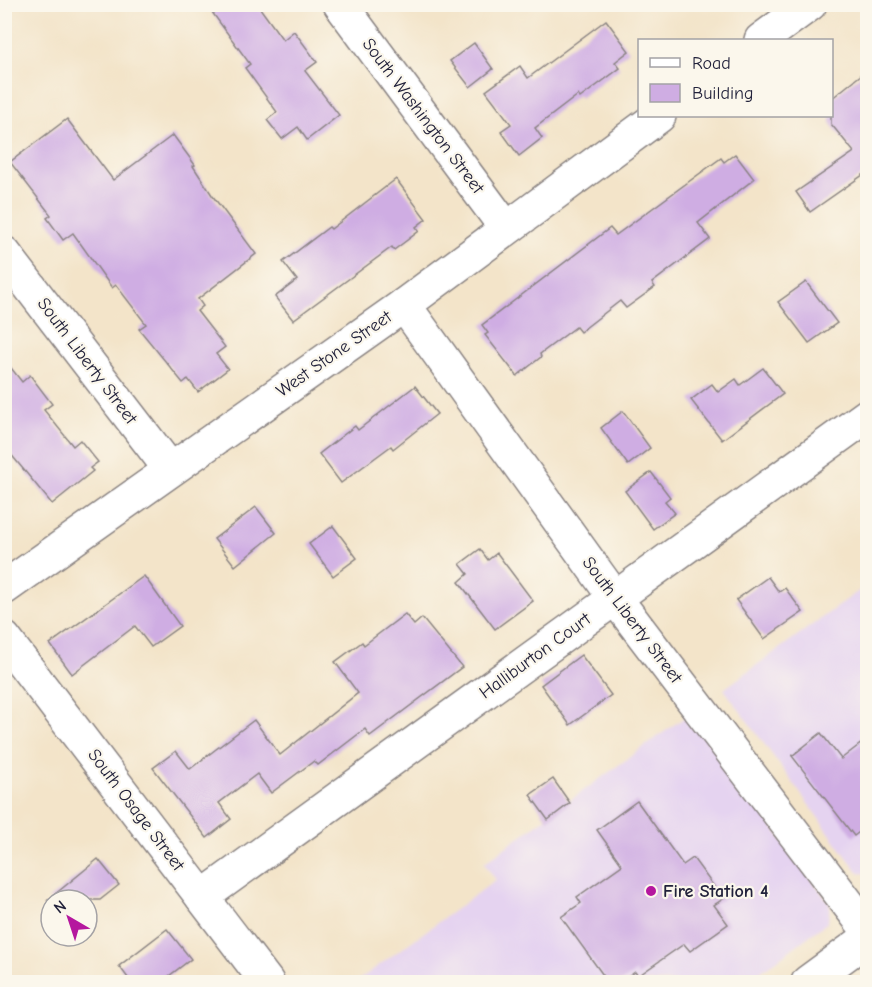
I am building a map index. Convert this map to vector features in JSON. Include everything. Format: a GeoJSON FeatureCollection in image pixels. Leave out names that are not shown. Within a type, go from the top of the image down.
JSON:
{"type":"FeatureCollection","features":[{"type":"Feature","properties":{"kind":"street","name":"South Washington Street"},"geometry":{"type":"LineString","coordinates":[[340,4],[506,228]]}},
{"type":"Feature","properties":{"kind":"street"},"geometry":{"type":"LineString","coordinates":[[762,39],[810,4]]}},
{"type":"Feature","properties":{"kind":"street","name":"West Stone Street"},"geometry":{"type":"LineString","coordinates":[[4,588],[404,305],[658,117]]}},
{"type":"Feature","properties":{"kind":"street","name":"South Liberty Street"},"geometry":{"type":"LineString","coordinates":[[4,253],[170,469]]}},
{"type":"Feature","properties":{"kind":"street","name":"South Liberty Street"},"geometry":{"type":"LineString","coordinates":[[404,305],[615,598],[867,930]]}},
{"type":"Feature","properties":{"kind":"street","name":"Halliburton Court"},"geometry":{"type":"LineString","coordinates":[[202,897],[867,415]]}},
{"type":"Feature","properties":{"kind":"street","name":"South Osage Street"},"geometry":{"type":"LineString","coordinates":[[4,638],[267,982]]}},
{"type":"Feature","properties":{"kind":"street"},"geometry":{"type":"LineString","coordinates":[[808,982],[867,938]]}},
{"type":"Feature","properties":{"kind":"shaded area"},"geometry":{"type":"Polygon","coordinates":[[[867,585],[867,874],[858,872],[724,689],[867,585]]]}},
{"type":"Feature","properties":{"kind":"shaded area"},"geometry":{"type":"Polygon","coordinates":[[[689,714],[830,904],[828,922],[747,982],[356,982],[496,880],[484,863],[689,714]]]}},
{"type":"Feature","properties":{"kind":"building"},"geometry":{"type":"Polygon","coordinates":[[[206,4],[257,4],[283,40],[294,31],[317,62],[305,71],[339,115],[307,140],[298,127],[282,139],[267,120],[277,112],[245,68],[250,64],[206,4]]]}},
{"type":"Feature","properties":{"kind":"building"},"geometry":{"type":"Polygon","coordinates":[[[606,20],[629,51],[615,62],[620,68],[580,98],[578,95],[535,128],[542,138],[519,156],[501,131],[511,124],[486,91],[520,66],[528,78],[606,20]]]}},
{"type":"Feature","properties":{"kind":"building"},"geometry":{"type":"Polygon","coordinates":[[[474,43],[493,69],[470,87],[450,61],[474,43]]]}},
{"type":"Feature","properties":{"kind":"building"},"geometry":{"type":"Polygon","coordinates":[[[867,70],[867,172],[810,212],[796,192],[854,152],[831,124],[833,97],[867,70]]]}},
{"type":"Feature","properties":{"kind":"building"},"geometry":{"type":"Polygon","coordinates":[[[67,119],[113,180],[173,135],[195,165],[193,166],[212,195],[256,254],[198,299],[203,306],[197,311],[225,347],[216,354],[228,369],[198,392],[188,379],[183,383],[139,329],[146,324],[116,285],[112,288],[73,233],[63,240],[47,218],[51,215],[10,162],[67,119]]]}},
{"type":"Feature","properties":{"kind":"building"},"geometry":{"type":"Polygon","coordinates":[[[735,154],[754,179],[698,223],[710,239],[652,283],[655,287],[626,308],[620,301],[580,332],[576,327],[540,354],[541,357],[517,376],[485,335],[488,333],[482,325],[610,228],[616,235],[721,158],[724,162],[735,154]]]}},
{"type":"Feature","properties":{"kind":"building"},"geometry":{"type":"Polygon","coordinates":[[[396,179],[426,219],[416,227],[419,231],[394,250],[392,247],[293,320],[275,297],[297,280],[283,262],[329,227],[331,229],[396,179]]]}},
{"type":"Feature","properties":{"kind":"building"},"geometry":{"type":"Polygon","coordinates":[[[806,282],[837,323],[809,343],[778,302],[806,282]]]}},
{"type":"Feature","properties":{"kind":"building"},"geometry":{"type":"Polygon","coordinates":[[[4,359],[22,382],[30,375],[52,404],[44,410],[73,446],[80,440],[98,462],[90,468],[93,471],[52,504],[4,446],[4,359]]]}},
{"type":"Feature","properties":{"kind":"building"},"geometry":{"type":"Polygon","coordinates":[[[763,368],[783,394],[722,440],[691,400],[712,384],[718,392],[736,379],[740,385],[763,368]]]}},
{"type":"Feature","properties":{"kind":"building"},"geometry":{"type":"Polygon","coordinates":[[[415,386],[437,414],[393,449],[391,446],[341,483],[319,454],[355,426],[358,430],[415,386]]]}},
{"type":"Feature","properties":{"kind":"building"},"geometry":{"type":"Polygon","coordinates":[[[623,411],[650,448],[628,465],[601,428],[623,411]]]}},
{"type":"Feature","properties":{"kind":"building"},"geometry":{"type":"Polygon","coordinates":[[[651,472],[670,497],[665,501],[675,513],[653,529],[625,491],[651,472]]]}},
{"type":"Feature","properties":{"kind":"building"},"geometry":{"type":"Polygon","coordinates":[[[256,507],[276,533],[235,566],[214,539],[256,507]]]}},
{"type":"Feature","properties":{"kind":"building"},"geometry":{"type":"Polygon","coordinates":[[[333,526],[357,558],[333,576],[309,544],[333,526]]]}},
{"type":"Feature","properties":{"kind":"building"},"geometry":{"type":"Polygon","coordinates":[[[480,549],[488,560],[497,553],[533,601],[495,629],[459,582],[468,574],[460,564],[480,549]]]}},
{"type":"Feature","properties":{"kind":"building"},"geometry":{"type":"Polygon","coordinates":[[[144,576],[180,626],[151,647],[135,626],[72,674],[50,644],[144,576]]]}},
{"type":"Feature","properties":{"kind":"building"},"geometry":{"type":"Polygon","coordinates":[[[768,577],[779,592],[785,588],[803,612],[764,639],[736,600],[768,577]]]}},
{"type":"Feature","properties":{"kind":"building"},"geometry":{"type":"Polygon","coordinates":[[[405,614],[414,625],[422,618],[462,667],[370,736],[365,729],[318,765],[314,761],[271,793],[257,774],[219,803],[231,819],[207,838],[153,768],[176,751],[190,769],[254,720],[280,755],[358,693],[335,662],[362,642],[364,645],[405,614]]]}},
{"type":"Feature","properties":{"kind":"building"},"geometry":{"type":"Polygon","coordinates":[[[581,655],[611,695],[570,725],[541,685],[581,655]]]}},
{"type":"Feature","properties":{"kind":"building"},"geometry":{"type":"Polygon","coordinates":[[[821,733],[841,759],[867,739],[867,826],[854,836],[792,756],[821,733]]]}},
{"type":"Feature","properties":{"kind":"building"},"geometry":{"type":"Polygon","coordinates":[[[553,779],[570,803],[548,820],[530,795],[553,779]]]}},
{"type":"Feature","properties":{"kind":"building","name":"Fire Station 4"},"geometry":{"type":"Polygon","coordinates":[[[637,801],[683,865],[693,858],[723,899],[714,905],[728,924],[690,951],[684,944],[638,976],[635,972],[621,982],[608,982],[561,917],[581,903],[577,897],[622,865],[597,830],[637,801]]]}},
{"type":"Feature","properties":{"kind":"building"},"geometry":{"type":"Polygon","coordinates":[[[98,859],[119,885],[100,900],[99,888],[63,888],[98,859]]]}},
{"type":"Feature","properties":{"kind":"building"},"geometry":{"type":"Polygon","coordinates":[[[167,929],[191,959],[161,982],[131,982],[119,966],[167,929]]]}},
{"type":"Feature","properties":{"kind":"place","name":"Fire Station 4"},"geometry":{"type":"Point","coordinates":[651,891]}}]}
